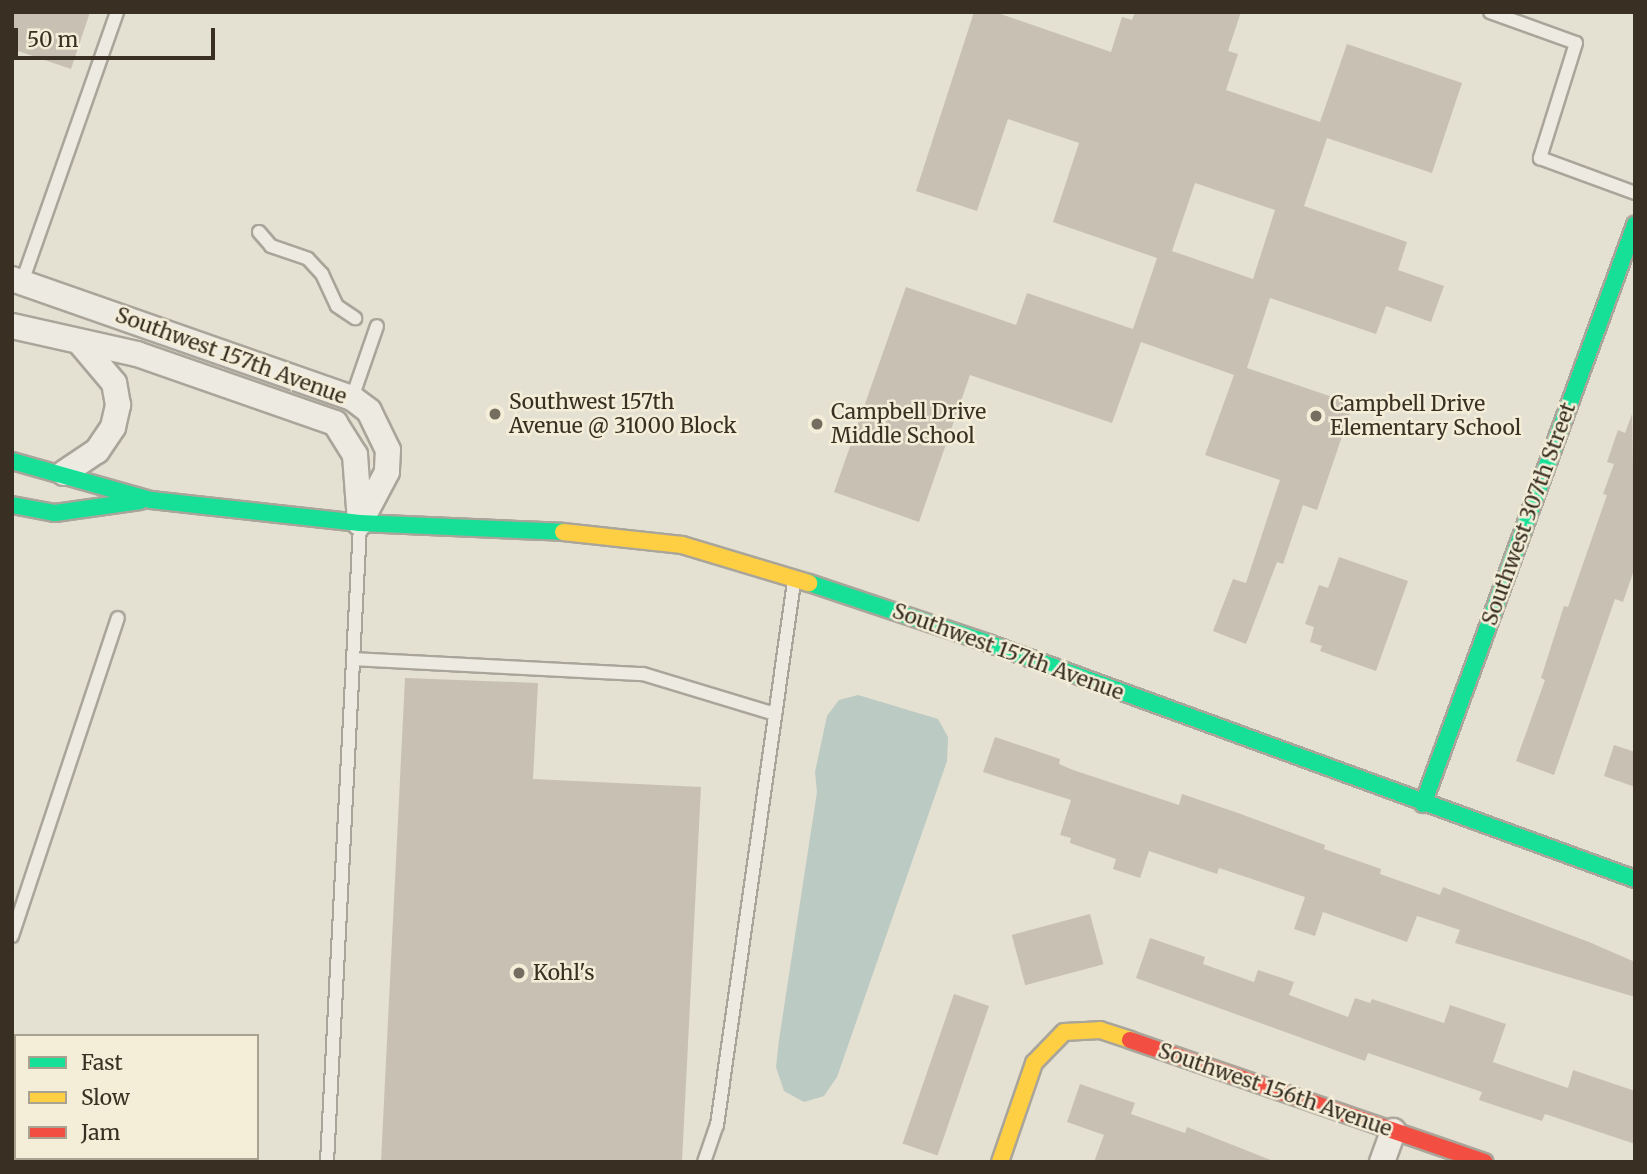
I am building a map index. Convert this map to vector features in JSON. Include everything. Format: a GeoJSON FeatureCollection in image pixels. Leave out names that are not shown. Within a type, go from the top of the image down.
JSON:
{"type":"FeatureCollection","features":[{"type":"Feature","properties":{"kind":"street","name":"Southwest 307th Street"},"geometry":{"type":"LineString","coordinates":[[1423,804],[1635,225]]}},
{"type":"Feature","properties":{"kind":"street","name":"Southwest 157th Avenue"},"geometry":{"type":"LineString","coordinates":[[17,281],[352,398],[369,411],[388,450],[387,472],[360,523]]}},
{"type":"Feature","properties":{"kind":"street","name":"Southwest 157th Avenue"},"geometry":{"type":"LineString","coordinates":[[12,326],[81,344],[137,354],[335,423],[355,455],[360,523]]}},
{"type":"Feature","properties":{"kind":"street"},"geometry":{"type":"LineString","coordinates":[[64,473],[97,451],[113,427],[118,405],[114,383],[81,344]]}},
{"type":"Feature","properties":{"kind":"street","name":"Southwest 157th Avenue"},"geometry":{"type":"LineString","coordinates":[[12,461],[64,473],[151,500],[360,523],[563,532],[682,545],[795,578],[1001,648],[1423,804],[1635,879]]}},
{"type":"Feature","properties":{"kind":"street","name":"Southwest 157th Avenue"},"geometry":{"type":"LineString","coordinates":[[12,505],[55,513],[151,500]]}},
{"type":"Feature","properties":{"kind":"street","name":"Southwest 156th Avenue"},"geometry":{"type":"LineString","coordinates":[[1000,1162],[1034,1063],[1064,1032],[1100,1030],[1485,1162]]}},
{"type":"Feature","properties":{"kind":"street"},"geometry":{"type":"LineString","coordinates":[[1382,1162],[1393,1131]]}},
{"type":"Feature","properties":{"kind":"lane"},"geometry":{"type":"LineString","coordinates":[[17,281],[117,12]]}},
{"type":"Feature","properties":{"kind":"lane"},"geometry":{"type":"LineString","coordinates":[[1490,12],[1576,43],[1539,158],[1635,193]]}},
{"type":"Feature","properties":{"kind":"lane"},"geometry":{"type":"LineString","coordinates":[[259,232],[271,246],[308,259],[322,274],[337,306],[355,318]]}},
{"type":"Feature","properties":{"kind":"lane"},"geometry":{"type":"LineString","coordinates":[[352,398],[377,326]]}},
{"type":"Feature","properties":{"kind":"lane"},"geometry":{"type":"LineString","coordinates":[[327,1162],[360,523]]}},
{"type":"Feature","properties":{"kind":"lane"},"geometry":{"type":"LineString","coordinates":[[704,1162],[717,1125],[795,578]]}},
{"type":"Feature","properties":{"kind":"lane"},"geometry":{"type":"LineString","coordinates":[[12,936],[118,618]]}},
{"type":"Feature","properties":{"kind":"lane"},"geometry":{"type":"LineString","coordinates":[[353,659],[643,674],[775,714]]}},
{"type":"Feature","properties":{"kind":"shaded area"},"geometry":{"type":"Polygon","coordinates":[[[858,695],[938,719],[948,737],[947,761],[837,1077],[824,1096],[804,1102],[784,1091],[776,1067],[779,1040],[817,792],[815,772],[827,716],[839,700],[858,695]]]}},
{"type":"Feature","properties":{"kind":"building"},"geometry":{"type":"Polygon","coordinates":[[[12,12],[90,12],[71,69],[12,49],[12,12]]]}},
{"type":"Feature","properties":{"kind":"building"},"geometry":{"type":"Polygon","coordinates":[[[974,12],[995,12],[1111,52],[1122,17],[1132,20],[1135,12],[1241,12],[1228,51],[1238,54],[1226,90],[1320,122],[1347,44],[1462,83],[1432,173],[1327,138],[1304,206],[1407,242],[1398,270],[1444,286],[1431,322],[1386,306],[1376,334],[1270,298],[1247,368],[1353,404],[1317,510],[1303,505],[1283,564],[1277,562],[1246,644],[1213,631],[1233,579],[1246,583],[1280,480],[1205,455],[1234,375],[1141,342],[1112,423],[970,375],[919,522],[834,492],[906,287],[1016,325],[1027,293],[1133,329],[1157,258],[1053,222],[1079,143],[1008,119],[977,211],[916,191],[974,12]],[[1195,183],[1172,251],[1253,279],[1275,210],[1195,183]]]}},
{"type":"Feature","properties":{"kind":"building"},"geometry":{"type":"Polygon","coordinates":[[[1632,414],[1635,567],[1623,602],[1615,599],[1554,775],[1516,761],[1545,680],[1541,678],[1564,606],[1568,607],[1607,495],[1603,494],[1614,464],[1607,462],[1618,430],[1625,433],[1632,414]]]}},
{"type":"Feature","properties":{"kind":"building"},"geometry":{"type":"Polygon","coordinates":[[[1339,557],[1408,581],[1376,671],[1320,651],[1322,646],[1310,642],[1314,627],[1305,624],[1319,585],[1328,588],[1339,557]]]}},
{"type":"Feature","properties":{"kind":"building"},"geometry":{"type":"Polygon","coordinates":[[[405,678],[538,683],[533,779],[701,787],[682,1162],[381,1162],[405,678]]]}},
{"type":"Feature","properties":{"kind":"building"},"geometry":{"type":"Polygon","coordinates":[[[995,737],[1060,759],[1059,764],[1073,770],[1179,805],[1182,794],[1238,813],[1325,845],[1324,849],[1381,869],[1380,874],[1440,895],[1443,887],[1589,942],[1635,962],[1635,997],[1455,943],[1460,930],[1417,916],[1407,942],[1323,912],[1315,936],[1294,929],[1305,897],[1219,868],[1217,874],[1149,851],[1140,878],[1113,869],[1116,859],[1070,843],[1071,838],[1060,835],[1071,800],[983,772],[995,737]]]}},
{"type":"Feature","properties":{"kind":"building"},"geometry":{"type":"Polygon","coordinates":[[[1614,745],[1635,752],[1635,787],[1604,776],[1614,745]]]}},
{"type":"Feature","properties":{"kind":"building"},"geometry":{"type":"Polygon","coordinates":[[[1090,914],[1103,964],[1025,985],[1012,935],[1090,914]]]}},
{"type":"Feature","properties":{"kind":"building"},"geometry":{"type":"Polygon","coordinates":[[[1150,938],[1205,957],[1203,964],[1254,982],[1258,970],[1294,982],[1289,995],[1348,1017],[1355,998],[1370,1003],[1372,999],[1444,1023],[1450,1005],[1506,1024],[1493,1062],[1568,1088],[1573,1070],[1635,1091],[1635,1144],[1545,1114],[1542,1121],[1479,1100],[1482,1092],[1368,1053],[1365,1061],[1136,978],[1150,938]]]}},
{"type":"Feature","properties":{"kind":"building"},"geometry":{"type":"Polygon","coordinates":[[[954,994],[989,1006],[938,1155],[903,1143],[954,994]]]}},
{"type":"Feature","properties":{"kind":"building"},"geometry":{"type":"Polygon","coordinates":[[[1080,1084],[1135,1103],[1131,1114],[1185,1133],[1187,1127],[1276,1162],[1094,1162],[1104,1135],[1067,1122],[1080,1084]]]}},
{"type":"Feature","properties":{"kind":"traffic: fast"},"geometry":{"type":"LineString","coordinates":[[1423,804],[1635,225]]}},
{"type":"Feature","properties":{"kind":"traffic: fast"},"geometry":{"type":"LineString","coordinates":[[12,461],[151,500],[360,523],[563,532]]}},
{"type":"Feature","properties":{"kind":"traffic: fast"},"geometry":{"type":"LineString","coordinates":[[12,505],[55,513],[140,501]]}},
{"type":"Feature","properties":{"kind":"traffic: fast"},"geometry":{"type":"LineString","coordinates":[[809,583],[988,643],[1635,879]]}},
{"type":"Feature","properties":{"kind":"traffic: slow"},"geometry":{"type":"LineString","coordinates":[[563,532],[682,545],[809,583]]}},
{"type":"Feature","properties":{"kind":"traffic: slow"},"geometry":{"type":"LineString","coordinates":[[1000,1162],[1034,1063],[1064,1032],[1100,1030],[1130,1040]]}},
{"type":"Feature","properties":{"kind":"traffic: jam"},"geometry":{"type":"LineString","coordinates":[[1130,1040],[1485,1162]]}},
{"type":"Feature","properties":{"kind":"place","name":"Southwest 157th Avenue @ 31000 Block"},"geometry":{"type":"Point","coordinates":[495,414]}},
{"type":"Feature","properties":{"kind":"place","name":"Campbell Drive Elementary School"},"geometry":{"type":"Point","coordinates":[1316,416]}},
{"type":"Feature","properties":{"kind":"place","name":"Campbell Drive Middle School"},"geometry":{"type":"Point","coordinates":[817,424]}},
{"type":"Feature","properties":{"kind":"place","name":"Kohl's"},"geometry":{"type":"Point","coordinates":[519,973]}}]}
